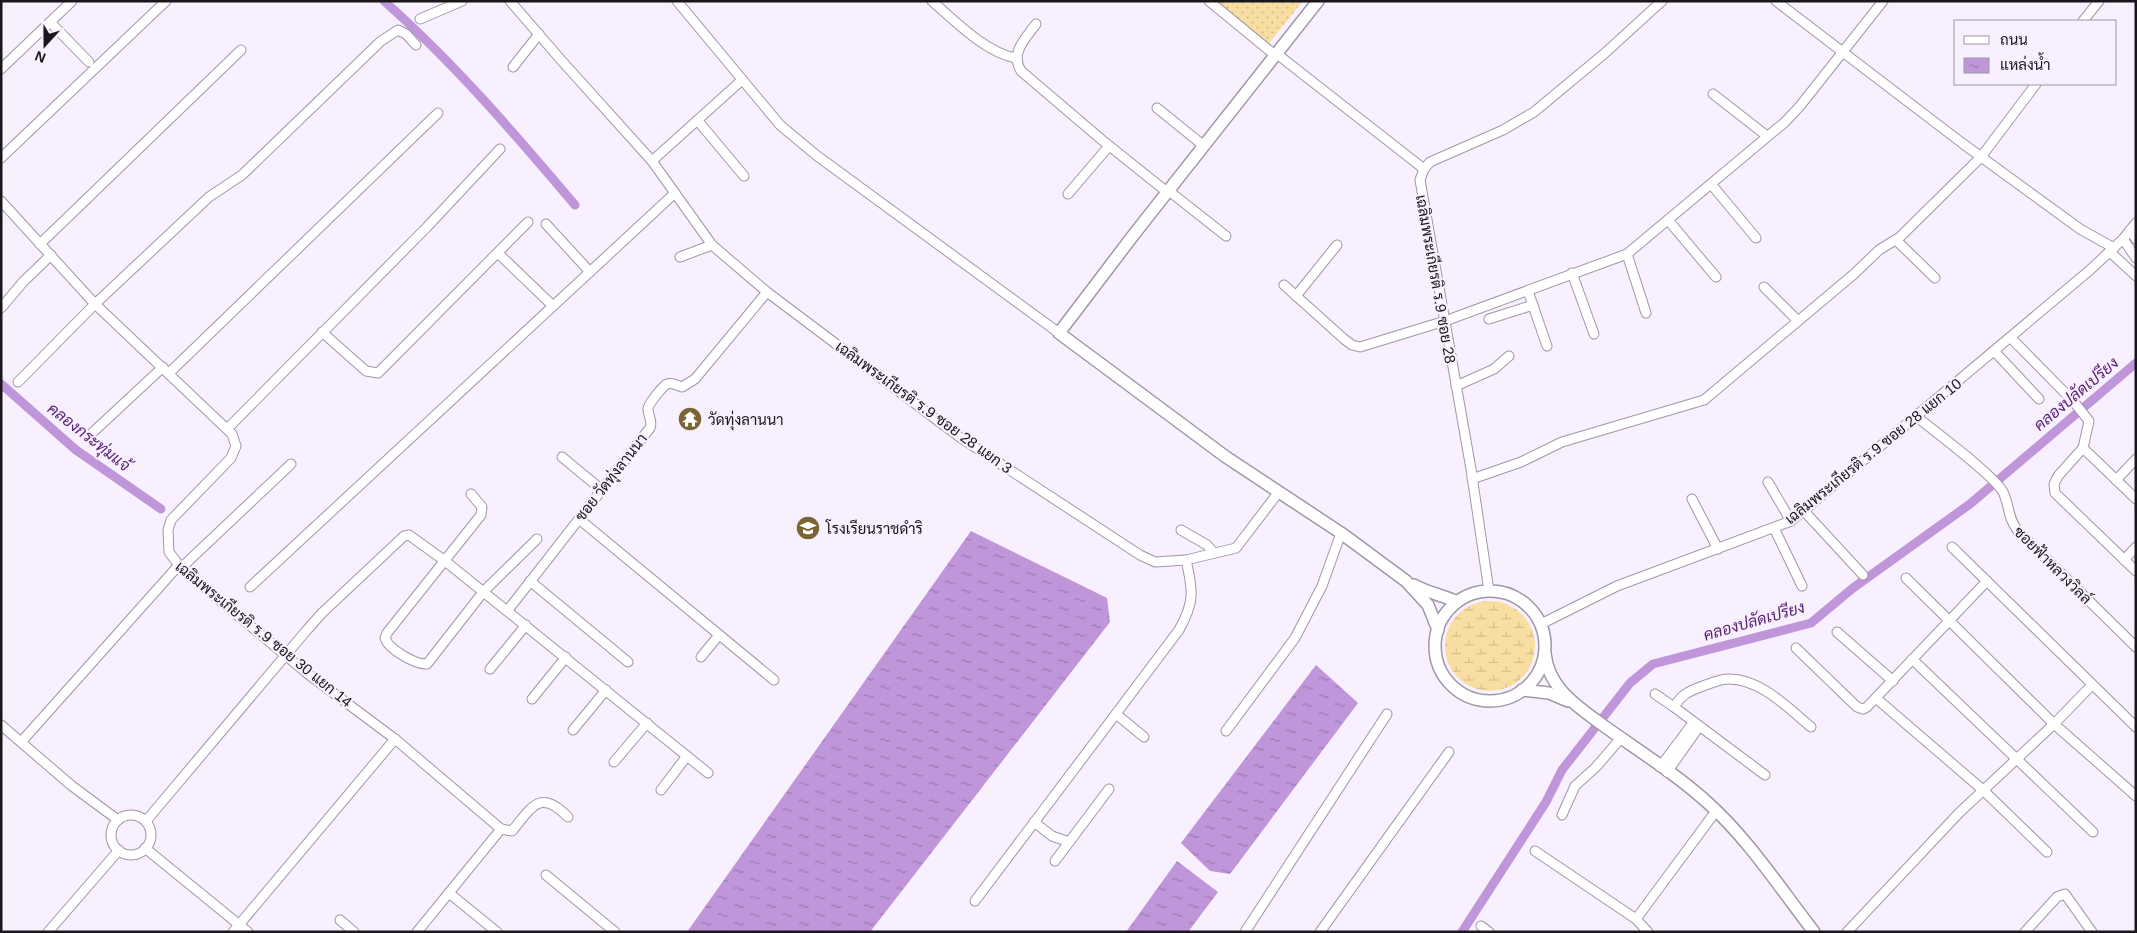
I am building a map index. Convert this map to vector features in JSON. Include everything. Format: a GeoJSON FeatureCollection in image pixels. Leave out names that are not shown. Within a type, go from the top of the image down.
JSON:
{"type":"FeatureCollection","features":[{"type":"Feature","properties":{"kind":"main road"},"geometry":{"type":"LineString","coordinates":[[1318,1],[1059,333],[1278,493],[1341,533],[1406,581],[1422,589],[1444,595],[1457,602]]}},
{"type":"Feature","properties":{"kind":"main road"},"geometry":{"type":"LineString","coordinates":[[1406,581],[1428,605],[1438,630]]}},
{"type":"Feature","properties":{"kind":"main road"},"geometry":{"type":"LineString","coordinates":[[1545,653],[1539,672],[1522,690],[1509,697],[1487,700],[1466,695],[1449,681],[1438,662],[1436,646],[1438,630],[1445,614],[1457,602],[1472,594],[1489,591],[1510,595],[1520,600],[1541,624],[1545,643],[1546,667],[1551,678],[1574,704]]}},
{"type":"Feature","properties":{"kind":"main road"},"geometry":{"type":"LineString","coordinates":[[1522,690],[1549,692],[1574,704],[1664,769],[1716,811],[1738,835],[1814,932]]}},
{"type":"Feature","properties":{"kind":"street"},"geometry":{"type":"LineString","coordinates":[[1,69],[72,1]]}},
{"type":"Feature","properties":{"kind":"street"},"geometry":{"type":"LineString","coordinates":[[1,158],[166,1]]}},
{"type":"Feature","properties":{"kind":"street"},"geometry":{"type":"LineString","coordinates":[[420,18],[462,1]]}},
{"type":"Feature","properties":{"kind":"street","name":"เฉลิมพระเกียรติ ร.9 ซอย 28 แยก 3"},"geometry":{"type":"LineString","coordinates":[[510,1],[652,161],[712,246],[767,292],[961,438],[1140,555],[1155,562],[1186,560],[1236,548],[1278,493]]}},
{"type":"Feature","properties":{"kind":"street"},"geometry":{"type":"LineString","coordinates":[[677,1],[780,125],[816,155],[1059,333]]}},
{"type":"Feature","properties":{"kind":"street"},"geometry":{"type":"LineString","coordinates":[[932,1],[992,49],[1006,56],[1016,58]]}},
{"type":"Feature","properties":{"kind":"street"},"geometry":{"type":"LineString","coordinates":[[1209,1],[1424,170],[1430,162],[1441,156],[1503,130],[1534,112],[1605,53],[1662,1]]}},
{"type":"Feature","properties":{"kind":"street"},"geometry":{"type":"LineString","coordinates":[[1776,1],[1981,157],[2112,250],[2136,276]]}},
{"type":"Feature","properties":{"kind":"street"},"geometry":{"type":"LineString","coordinates":[[1284,285],[1344,339],[1352,345],[1360,347],[1445,322],[1627,254],[1800,106],[1883,1]]}},
{"type":"Feature","properties":{"kind":"street"},"geometry":{"type":"LineString","coordinates":[[2084,20],[2099,1]]}},
{"type":"Feature","properties":{"kind":"street"},"geometry":{"type":"LineString","coordinates":[[50,22],[89,62]]}},
{"type":"Feature","properties":{"kind":"street"},"geometry":{"type":"LineString","coordinates":[[1036,24],[1021,44],[1016,58],[1022,71],[1109,146],[1226,236]]}},
{"type":"Feature","properties":{"kind":"street"},"geometry":{"type":"LineString","coordinates":[[18,382],[95,304],[209,197],[242,175],[381,42],[398,30],[406,34],[416,44]]}},
{"type":"Feature","properties":{"kind":"street"},"geometry":{"type":"LineString","coordinates":[[514,67],[539,34]]}},
{"type":"Feature","properties":{"kind":"street"},"geometry":{"type":"LineString","coordinates":[[40,244],[241,50]]}},
{"type":"Feature","properties":{"kind":"street"},"geometry":{"type":"LineString","coordinates":[[652,161],[742,80]]}},
{"type":"Feature","properties":{"kind":"street"},"geometry":{"type":"LineString","coordinates":[[1472,479],[1521,462],[1562,442],[1704,400],[1879,250],[1896,240],[1981,157],[2035,85]]}},
{"type":"Feature","properties":{"kind":"street"},"geometry":{"type":"LineString","coordinates":[[1713,94],[1767,136]]}},
{"type":"Feature","properties":{"kind":"street"},"geometry":{"type":"LineString","coordinates":[[1157,108],[1204,146]]}},
{"type":"Feature","properties":{"kind":"street"},"geometry":{"type":"LineString","coordinates":[[91,434],[166,370],[438,114]]}},
{"type":"Feature","properties":{"kind":"street"},"geometry":{"type":"LineString","coordinates":[[698,121],[744,176]]}},
{"type":"Feature","properties":{"kind":"street"},"geometry":{"type":"LineString","coordinates":[[1068,194],[1109,146]]}},
{"type":"Feature","properties":{"kind":"street"},"geometry":{"type":"LineString","coordinates":[[1,201],[95,304],[228,428],[427,227],[500,149]]}},
{"type":"Feature","properties":{"kind":"street","name":"เฉลิมพระเกียรติ ร.9 ซอย 28"},"geometry":{"type":"LineString","coordinates":[[1424,170],[1420,180],[1420,189],[1472,479],[1489,591]]}},
{"type":"Feature","properties":{"kind":"street"},"geometry":{"type":"LineString","coordinates":[[1711,184],[1756,238]]}},
{"type":"Feature","properties":{"kind":"street"},"geometry":{"type":"LineString","coordinates":[[250,587],[675,193]]}},
{"type":"Feature","properties":{"kind":"street"},"geometry":{"type":"LineString","coordinates":[[1668,220],[1716,277]]}},
{"type":"Feature","properties":{"kind":"street"},"geometry":{"type":"LineString","coordinates":[[322,332],[366,371],[378,373],[528,222]]}},
{"type":"Feature","properties":{"kind":"street"},"geometry":{"type":"LineString","coordinates":[[546,224],[590,272]]}},
{"type":"Feature","properties":{"kind":"street"},"geometry":{"type":"LineString","coordinates":[[2133,227],[2136,239]]}},
{"type":"Feature","properties":{"kind":"street","name":"เฉลิมพระเกียรติ ร.9 ซอย 28 แยก 10"},"geometry":{"type":"LineString","coordinates":[[1541,624],[1617,586],[1791,521],[1995,352],[2112,250],[2133,227]]}},
{"type":"Feature","properties":{"kind":"street"},"geometry":{"type":"LineString","coordinates":[[2123,239],[2136,258]]}},
{"type":"Feature","properties":{"kind":"street"},"geometry":{"type":"LineString","coordinates":[[1896,240],[1935,278]]}},
{"type":"Feature","properties":{"kind":"street"},"geometry":{"type":"LineString","coordinates":[[1296,296],[1336,245]]}},
{"type":"Feature","properties":{"kind":"street"},"geometry":{"type":"LineString","coordinates":[[680,257],[712,246]]}},
{"type":"Feature","properties":{"kind":"street"},"geometry":{"type":"LineString","coordinates":[[1627,254],[1646,313]]}},
{"type":"Feature","properties":{"kind":"street"},"geometry":{"type":"LineString","coordinates":[[1,308],[50,255]]}},
{"type":"Feature","properties":{"kind":"street"},"geometry":{"type":"LineString","coordinates":[[502,256],[553,306]]}},
{"type":"Feature","properties":{"kind":"street"},"geometry":{"type":"LineString","coordinates":[[1572,273],[1594,334]]}},
{"type":"Feature","properties":{"kind":"street"},"geometry":{"type":"LineString","coordinates":[[1764,287],[1798,321]]}},
{"type":"Feature","properties":{"kind":"street"},"geometry":{"type":"LineString","coordinates":[[1528,291],[1547,346]]}},
{"type":"Feature","properties":{"kind":"street","name":"ซอย วัดทุ่งลานนา"},"geometry":{"type":"LineString","coordinates":[[508,610],[650,428],[651,420],[648,410],[652,401],[667,384],[682,387],[695,379],[767,292]]}},
{"type":"Feature","properties":{"kind":"street"},"geometry":{"type":"LineString","coordinates":[[1489,319],[1533,305]]}},
{"type":"Feature","properties":{"kind":"street"},"geometry":{"type":"LineString","coordinates":[[2010,338],[2074,402],[2089,421],[2084,448],[2058,476],[2054,484],[2055,493],[2136,571]]}},
{"type":"Feature","properties":{"kind":"street"},"geometry":{"type":"LineString","coordinates":[[1995,352],[2039,399]]}},
{"type":"Feature","properties":{"kind":"street"},"geometry":{"type":"LineString","coordinates":[[1456,386],[1494,369],[1510,356]]}},
{"type":"Feature","properties":{"kind":"street","name":"ซอยฟ้าหลวงวิลล์"},"geometry":{"type":"LineString","coordinates":[[1917,417],[2002,490],[2010,520],[2018,531],[2136,647]]}},
{"type":"Feature","properties":{"kind":"street","name":"เฉลิมพระเกียรติ ร.9 ซอย 30 แยก 14"},"geometry":{"type":"LineString","coordinates":[[228,428],[235,439],[235,452],[171,520],[168,530],[169,552],[180,567],[286,656],[395,738],[501,829]]}},
{"type":"Feature","properties":{"kind":"street"},"geometry":{"type":"LineString","coordinates":[[2084,448],[2136,500]]}},
{"type":"Feature","properties":{"kind":"street"},"geometry":{"type":"LineString","coordinates":[[562,457],[602,490]]}},
{"type":"Feature","properties":{"kind":"street"},"geometry":{"type":"LineString","coordinates":[[2116,480],[2136,459]]}},
{"type":"Feature","properties":{"kind":"street"},"geometry":{"type":"LineString","coordinates":[[22,741],[180,567],[291,464]]}},
{"type":"Feature","properties":{"kind":"street"},"geometry":{"type":"LineString","coordinates":[[1768,482],[1791,521]]}},
{"type":"Feature","properties":{"kind":"street"},"geometry":{"type":"LineString","coordinates":[[471,494],[482,507],[481,515],[387,633],[385,638],[390,647],[417,663],[427,664],[484,591],[537,539]]}},
{"type":"Feature","properties":{"kind":"street"},"geometry":{"type":"LineString","coordinates":[[1692,499],[1718,549]]}},
{"type":"Feature","properties":{"kind":"street"},"geometry":{"type":"LineString","coordinates":[[1804,511],[1863,575]]}},
{"type":"Feature","properties":{"kind":"street"},"geometry":{"type":"LineString","coordinates":[[579,520],[774,680]]}},
{"type":"Feature","properties":{"kind":"street"},"geometry":{"type":"LineString","coordinates":[[1774,528],[1802,586]]}},
{"type":"Feature","properties":{"kind":"street"},"geometry":{"type":"LineString","coordinates":[[1181,530],[1207,545],[1214,553]]}},
{"type":"Feature","properties":{"kind":"street"},"geometry":{"type":"LineString","coordinates":[[1226,731],[1295,638],[1322,586],[1341,533]]}},
{"type":"Feature","properties":{"kind":"street"},"geometry":{"type":"LineString","coordinates":[[146,821],[322,613],[404,536],[413,536],[445,560],[708,773]]}},
{"type":"Feature","properties":{"kind":"street"},"geometry":{"type":"LineString","coordinates":[[1952,547],[2136,727]]}},
{"type":"Feature","properties":{"kind":"street"},"geometry":{"type":"LineString","coordinates":[[2124,560],[2136,547]]}},
{"type":"Feature","properties":{"kind":"street"},"geometry":{"type":"LineString","coordinates":[[975,901],[1188,616],[1193,589],[1186,560]]}},
{"type":"Feature","properties":{"kind":"street"},"geometry":{"type":"LineString","coordinates":[[1906,578],[2054,724],[2136,796]]}},
{"type":"Feature","properties":{"kind":"street"},"geometry":{"type":"LineString","coordinates":[[530,581],[628,662]]}},
{"type":"Feature","properties":{"kind":"street"},"geometry":{"type":"LineString","coordinates":[[1796,648],[1862,709],[1877,699],[1948,620],[1987,581]]}},
{"type":"Feature","properties":{"kind":"street"},"geometry":{"type":"LineString","coordinates":[[490,669],[526,624]]}},
{"type":"Feature","properties":{"kind":"street"},"geometry":{"type":"LineString","coordinates":[[1837,632],[1893,681]]}},
{"type":"Feature","properties":{"kind":"street"},"geometry":{"type":"LineString","coordinates":[[700,657],[719,635]]}},
{"type":"Feature","properties":{"kind":"street"},"geometry":{"type":"LineString","coordinates":[[532,699],[566,657]]}},
{"type":"Feature","properties":{"kind":"street"},"geometry":{"type":"LineString","coordinates":[[1912,659],[2093,832]]}},
{"type":"Feature","properties":{"kind":"street"},"geometry":{"type":"LineString","coordinates":[[1674,707],[1685,692],[1716,681],[1730,679],[1746,682],[1764,690],[1811,726]]}},
{"type":"Feature","properties":{"kind":"street"},"geometry":{"type":"LineString","coordinates":[[1847,932],[1983,790],[2017,760],[2092,685]]}},
{"type":"Feature","properties":{"kind":"street"},"geometry":{"type":"LineString","coordinates":[[573,730],[606,690]]}},
{"type":"Feature","properties":{"kind":"street"},"geometry":{"type":"LineString","coordinates":[[1655,694],[1765,776]]}},
{"type":"Feature","properties":{"kind":"street"},"geometry":{"type":"LineString","coordinates":[[1877,699],[1983,790],[2047,852]]}},
{"type":"Feature","properties":{"kind":"street"},"geometry":{"type":"LineString","coordinates":[[1116,714],[1144,737]]}},
{"type":"Feature","properties":{"kind":"street"},"geometry":{"type":"LineString","coordinates":[[1245,932],[1387,714]]}},
{"type":"Feature","properties":{"kind":"street"},"geometry":{"type":"LineString","coordinates":[[614,762],[647,723]]}},
{"type":"Feature","properties":{"kind":"street"},"geometry":{"type":"LineString","coordinates":[[1,725],[22,741],[72,786],[118,820]]}},
{"type":"Feature","properties":{"kind":"street"},"geometry":{"type":"LineString","coordinates":[[1664,769],[1696,725]]}},
{"type":"Feature","properties":{"kind":"street"},"geometry":{"type":"LineString","coordinates":[[1562,815],[1575,786],[1596,767],[1616,734]]}},
{"type":"Feature","properties":{"kind":"street"},"geometry":{"type":"LineString","coordinates":[[236,928],[395,738]]}},
{"type":"Feature","properties":{"kind":"street"},"geometry":{"type":"LineString","coordinates":[[1320,932],[1449,752]]}},
{"type":"Feature","properties":{"kind":"street"},"geometry":{"type":"LineString","coordinates":[[662,790],[687,756]]}},
{"type":"Feature","properties":{"kind":"street"},"geometry":{"type":"LineString","coordinates":[[1055,861],[1109,789]]}},
{"type":"Feature","properties":{"kind":"street"},"geometry":{"type":"LineString","coordinates":[[417,932],[501,829],[512,831],[539,802],[544,801],[551,802],[568,816]]}},
{"type":"Feature","properties":{"kind":"street"},"geometry":{"type":"LineString","coordinates":[[1636,919],[1716,811]]}},
{"type":"Feature","properties":{"kind":"street"},"geometry":{"type":"LineString","coordinates":[[127,815],[134,815],[146,821],[149,826],[150,838],[145,848],[135,854],[118,850],[111,834],[112,827],[118,820],[127,815]]}},
{"type":"Feature","properties":{"kind":"street"},"geometry":{"type":"LineString","coordinates":[[1034,822],[1052,836],[1069,842]]}},
{"type":"Feature","properties":{"kind":"street"},"geometry":{"type":"LineString","coordinates":[[145,848],[236,928],[248,932]]}},
{"type":"Feature","properties":{"kind":"street"},"geometry":{"type":"LineString","coordinates":[[48,932],[118,850]]}},
{"type":"Feature","properties":{"kind":"street"},"geometry":{"type":"LineString","coordinates":[[1535,851],[1636,919],[1648,932]]}},
{"type":"Feature","properties":{"kind":"street"},"geometry":{"type":"LineString","coordinates":[[546,875],[615,932]]}},
{"type":"Feature","properties":{"kind":"street"},"geometry":{"type":"LineString","coordinates":[[449,893],[497,932]]}},
{"type":"Feature","properties":{"kind":"street"},"geometry":{"type":"LineString","coordinates":[[2025,932],[2057,897],[2065,894],[2092,932]]}},
{"type":"Feature","properties":{"kind":"street"},"geometry":{"type":"LineString","coordinates":[[340,920],[354,932]]}},
{"type":"Feature","properties":{"kind":"green space"},"geometry":{"type":"Polygon","coordinates":[[[1210,1],[1303,1],[1266,47],[1210,1]]]}},
{"type":"Feature","properties":{"kind":"green space"},"geometry":{"type":"Polygon","coordinates":[[[1490,601],[1507,604],[1522,614],[1532,629],[1535,646],[1532,663],[1522,678],[1507,688],[1490,691],[1473,688],[1458,678],[1448,663],[1445,646],[1448,629],[1458,614],[1473,604],[1490,601]]]}},
{"type":"Feature","properties":{"kind":"water"},"geometry":{"type":"Polygon","coordinates":[[[971,531],[1107,598],[1110,622],[870,932],[687,932],[971,531]]]}},
{"type":"Feature","properties":{"kind":"water"},"geometry":{"type":"Polygon","coordinates":[[[1316,665],[1358,703],[1230,874],[1210,871],[1181,843],[1316,665]]]}},
{"type":"Feature","properties":{"kind":"water"},"geometry":{"type":"Polygon","coordinates":[[[1177,861],[1218,892],[1188,932],[1126,932],[1177,861]]]}},
{"type":"Feature","properties":{"kind":"waterway"},"geometry":{"type":"LineString","coordinates":[[384,1],[459,74],[575,205]]}},
{"type":"Feature","properties":{"kind":"waterway","name":"คลองปลัดเปรียง"},"geometry":{"type":"LineString","coordinates":[[1462,932],[1546,802],[1562,770],[1630,683],[1653,664],[1811,623],[1853,588],[1970,504],[2136,363]]}},
{"type":"Feature","properties":{"kind":"waterway","name":"คลองกระทุ่มแจ้"},"geometry":{"type":"LineString","coordinates":[[1,384],[76,450],[161,509]]}},
{"type":"Feature","properties":{"kind":"place","name":"วัดทุ่งลานนา"},"geometry":{"type":"Point","coordinates":[690,419]}},
{"type":"Feature","properties":{"kind":"place","name":"โรงเรียนราชดำริ"},"geometry":{"type":"Point","coordinates":[808,528]}}]}
